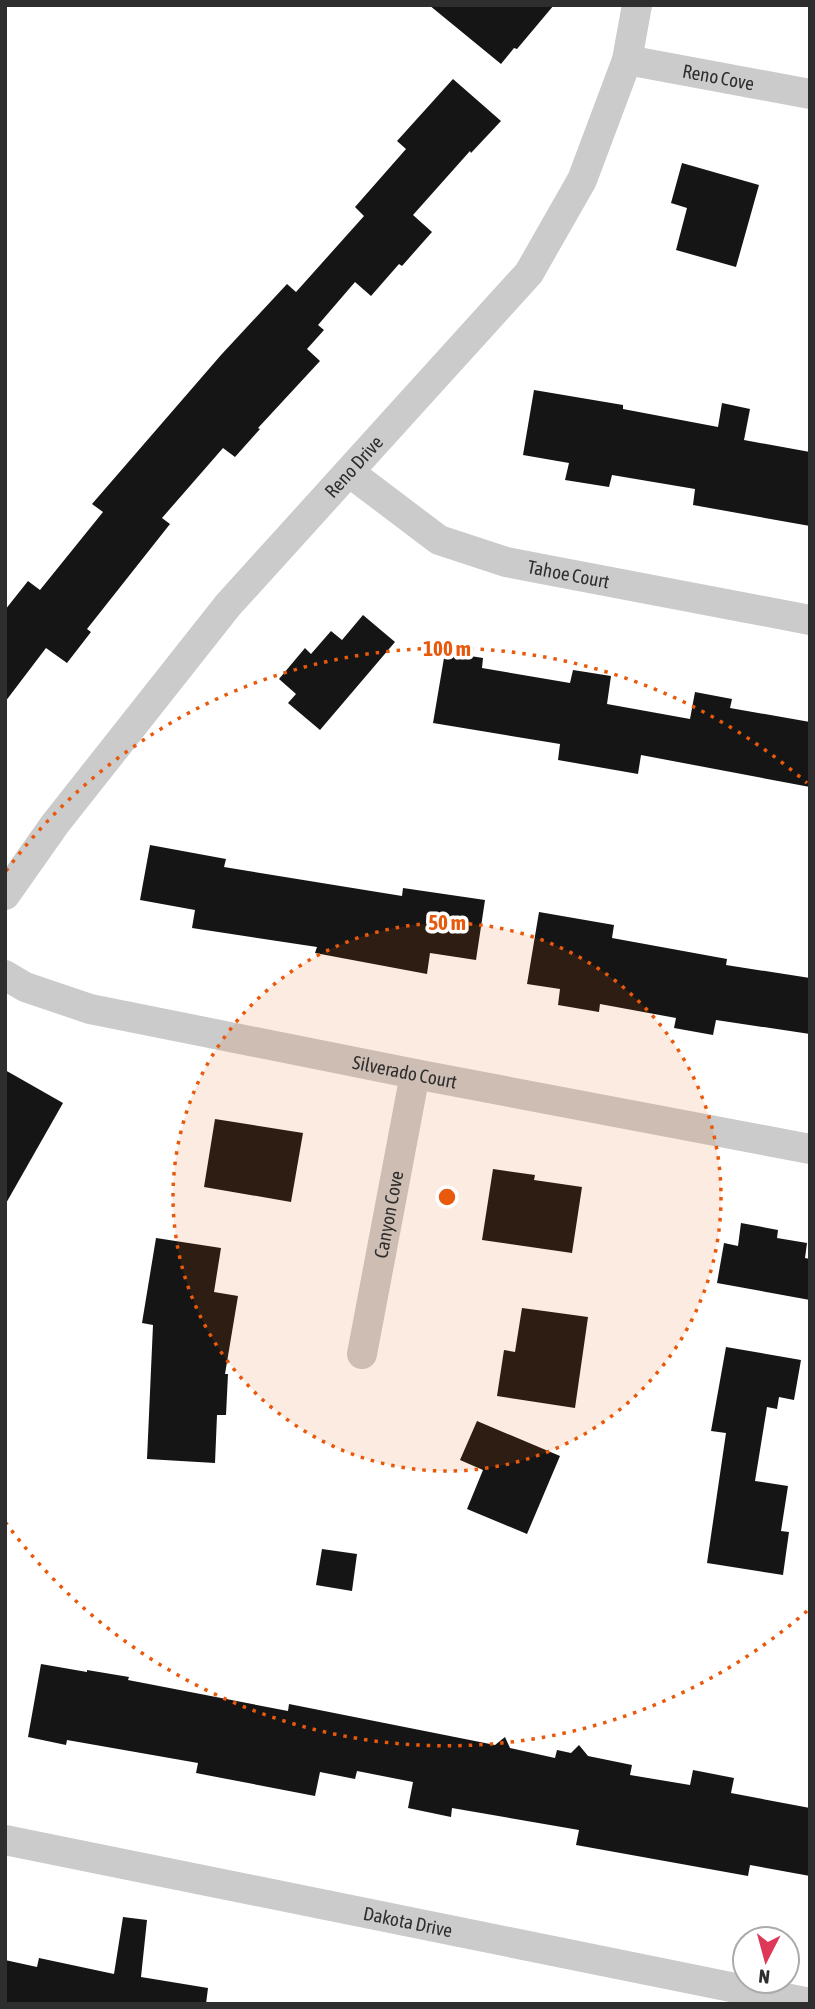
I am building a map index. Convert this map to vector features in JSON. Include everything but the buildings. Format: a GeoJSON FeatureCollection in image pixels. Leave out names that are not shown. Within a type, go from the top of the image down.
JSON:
{"type":"FeatureCollection","features":[{"type":"Feature","properties":{"kind":"street","name":"Reno Drive"},"geometry":{"type":"LineString","coordinates":[[5,895],[55,824],[228,605],[529,272],[582,180],[627,60],[637,5]]}},
{"type":"Feature","properties":{"kind":"street","name":"Reno Cove"},"geometry":{"type":"LineString","coordinates":[[627,60],[810,94]]}},
{"type":"Feature","properties":{"kind":"street","name":"Tahoe Court"},"geometry":{"type":"LineString","coordinates":[[349,472],[439,540],[494,558],[810,620]]}},
{"type":"Feature","properties":{"kind":"street","name":"Silverado Court"},"geometry":{"type":"LineString","coordinates":[[5,975],[25,987],[90,1009],[810,1149]]}},
{"type":"Feature","properties":{"kind":"street","name":"Canyon Cove"},"geometry":{"type":"LineString","coordinates":[[362,1354],[415,1074]]}},
{"type":"Feature","properties":{"kind":"street","name":"Dakota Drive"},"geometry":{"type":"LineString","coordinates":[[5,1840],[810,2003]]}}]}
